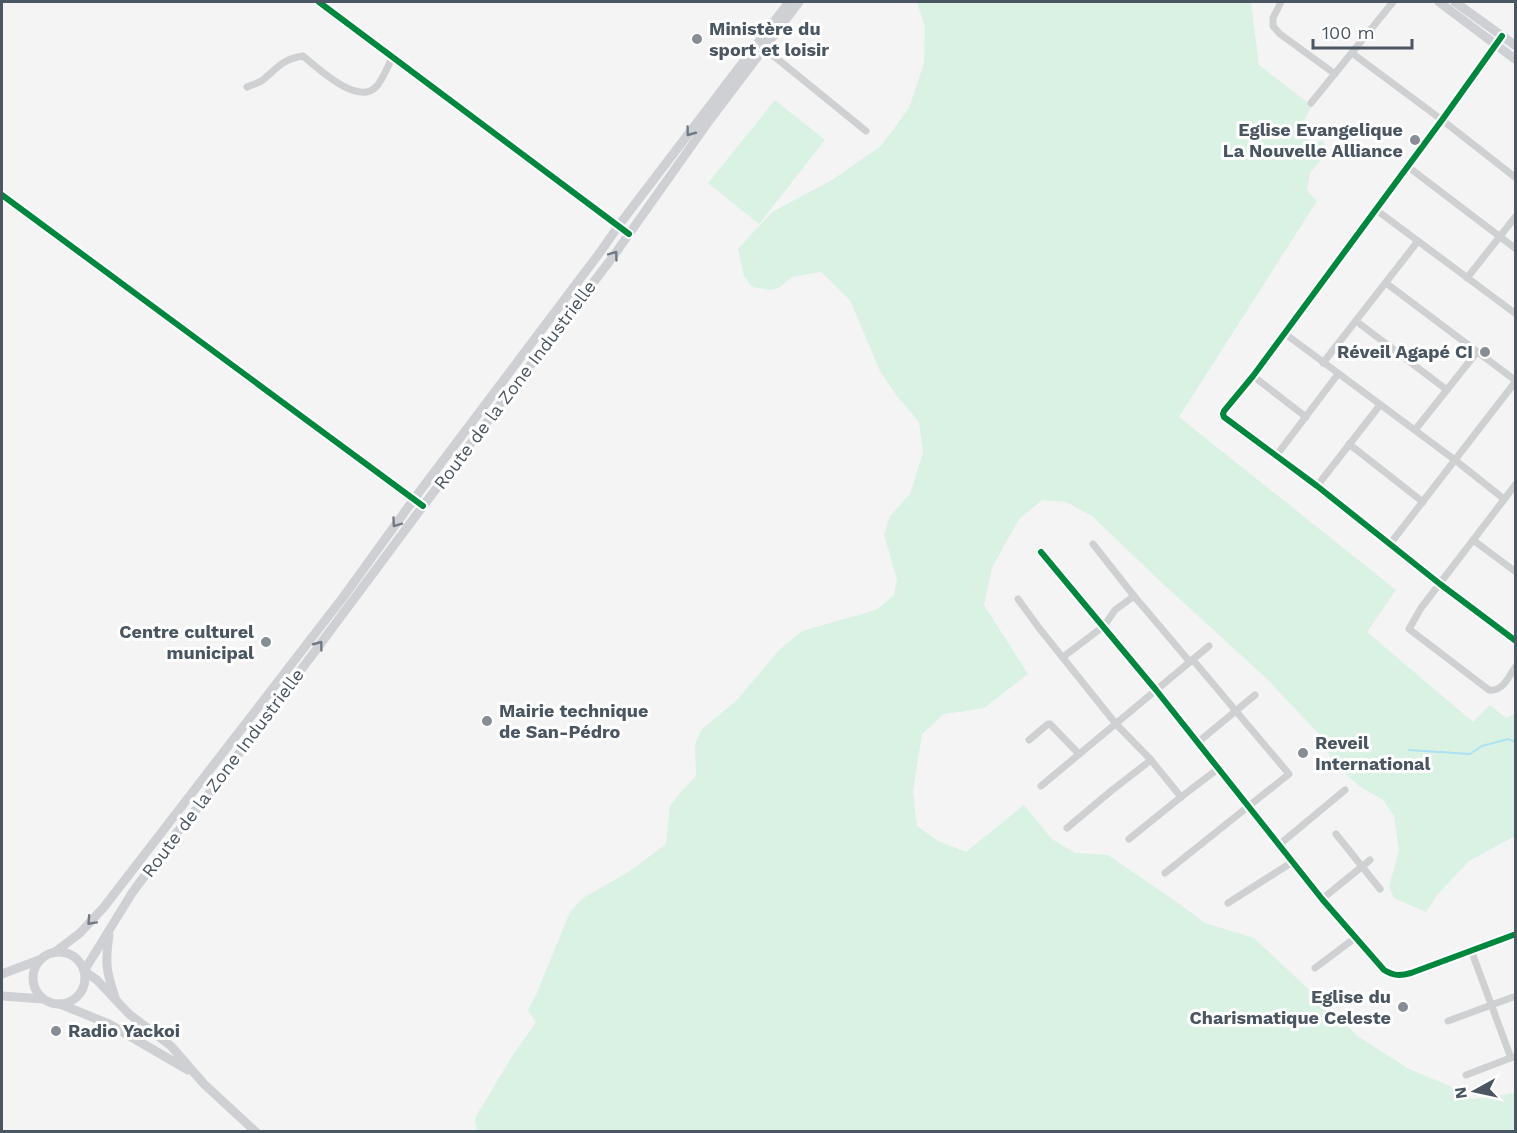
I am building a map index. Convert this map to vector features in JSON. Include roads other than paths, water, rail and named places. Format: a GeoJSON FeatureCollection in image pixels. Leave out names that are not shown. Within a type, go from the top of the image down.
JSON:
{"type":"FeatureCollection","features":[{"type":"Feature","properties":{"kind":"main road","name":"Route de la Zone Industrielle"},"geometry":{"type":"LineString","coordinates":[[55,952],[80,933],[104,907],[344,596],[618,225],[789,2]]}},
{"type":"Feature","properties":{"kind":"main road","name":"Route de la Zone Industrielle"},"geometry":{"type":"LineString","coordinates":[[84,971],[132,893],[174,836],[612,258],[709,121],[799,2]]}},
{"type":"Feature","properties":{"kind":"main road"},"geometry":{"type":"LineString","coordinates":[[1439,2],[1515,60]]}},
{"type":"Feature","properties":{"kind":"main road"},"geometry":{"type":"LineString","coordinates":[[1455,2],[1515,46]]}},
{"type":"Feature","properties":{"kind":"main road"},"geometry":{"type":"LineString","coordinates":[[111,926],[106,969],[117,1002]]}},
{"type":"Feature","properties":{"kind":"main road"},"geometry":{"type":"LineString","coordinates":[[2,974],[55,952],[64,952],[73,956],[80,962],[85,982],[82,991],[70,1002],[60,1004]]}},
{"type":"Feature","properties":{"kind":"main road"},"geometry":{"type":"LineString","coordinates":[[39,960],[34,968],[33,982],[36,992],[42,999]]}},
{"type":"Feature","properties":{"kind":"main road"},"geometry":{"type":"LineString","coordinates":[[84,971],[97,980],[129,1014],[171,1046],[193,1073],[256,1131]]}},
{"type":"Feature","properties":{"kind":"main road"},"geometry":{"type":"LineString","coordinates":[[2,996],[42,999],[60,1004],[109,1024],[193,1073]]}},
{"type":"Feature","properties":{"kind":"street"},"geometry":{"type":"LineString","coordinates":[[319,2],[629,234]]}},
{"type":"Feature","properties":{"kind":"street"},"geometry":{"type":"LineString","coordinates":[[1281,2],[1273,18],[1273,26],[1280,34],[1335,74]]}},
{"type":"Feature","properties":{"kind":"street"},"geometry":{"type":"LineString","coordinates":[[1311,103],[1393,2]]}},
{"type":"Feature","properties":{"kind":"street"},"geometry":{"type":"LineString","coordinates":[[1502,36],[1223,414],[1515,641]]}},
{"type":"Feature","properties":{"kind":"street"},"geometry":{"type":"LineString","coordinates":[[764,48],[867,131]]}},
{"type":"Feature","properties":{"kind":"street"},"geometry":{"type":"LineString","coordinates":[[1352,53],[1515,178]]}},
{"type":"Feature","properties":{"kind":"street"},"geometry":{"type":"LineString","coordinates":[[247,87],[264,80],[271,72],[293,58],[303,56],[348,90],[367,92],[376,87],[392,58]]}},
{"type":"Feature","properties":{"kind":"street"},"geometry":{"type":"LineString","coordinates":[[1407,166],[1515,249]]}},
{"type":"Feature","properties":{"kind":"street"},"geometry":{"type":"LineString","coordinates":[[2,195],[423,506]]}},
{"type":"Feature","properties":{"kind":"street"},"geometry":{"type":"LineString","coordinates":[[1375,209],[1515,314]]}},
{"type":"Feature","properties":{"kind":"street"},"geometry":{"type":"LineString","coordinates":[[1467,278],[1515,216]]}},
{"type":"Feature","properties":{"kind":"street"},"geometry":{"type":"LineString","coordinates":[[1323,363],[1418,241]]}},
{"type":"Feature","properties":{"kind":"street"},"geometry":{"type":"LineString","coordinates":[[1386,283],[1515,381],[1390,544]]}},
{"type":"Feature","properties":{"kind":"street"},"geometry":{"type":"LineString","coordinates":[[1356,321],[1447,390]]}},
{"type":"Feature","properties":{"kind":"street"},"geometry":{"type":"LineString","coordinates":[[1284,333],[1504,499]]}},
{"type":"Feature","properties":{"kind":"street"},"geometry":{"type":"LineString","coordinates":[[1415,430],[1477,352]]}},
{"type":"Feature","properties":{"kind":"street"},"geometry":{"type":"LineString","coordinates":[[1276,456],[1338,374]]}},
{"type":"Feature","properties":{"kind":"street"},"geometry":{"type":"LineString","coordinates":[[1253,376],[1306,417]]}},
{"type":"Feature","properties":{"kind":"street"},"geometry":{"type":"LineString","coordinates":[[1317,486],[1380,405]]}},
{"type":"Feature","properties":{"kind":"street"},"geometry":{"type":"LineString","coordinates":[[1349,444],[1423,502]]}},
{"type":"Feature","properties":{"kind":"street"},"geometry":{"type":"LineString","coordinates":[[1515,484],[1421,608],[1409,630],[1489,690],[1500,689],[1515,666]]}},
{"type":"Feature","properties":{"kind":"street"},"geometry":{"type":"LineString","coordinates":[[1473,540],[1515,572]]}},
{"type":"Feature","properties":{"kind":"street"},"geometry":{"type":"LineString","coordinates":[[1093,544],[1134,596],[1289,774],[1165,873]]}},
{"type":"Feature","properties":{"kind":"street"},"geometry":{"type":"LineString","coordinates":[[1041,552],[1156,690],[1322,899],[1384,970],[1400,976],[1515,934]]}},
{"type":"Feature","properties":{"kind":"street"},"geometry":{"type":"LineString","coordinates":[[1063,657],[1104,626],[1116,610],[1134,596]]}},
{"type":"Feature","properties":{"kind":"street"},"geometry":{"type":"LineString","coordinates":[[1018,599],[1116,724],[1151,760],[1181,797]]}},
{"type":"Feature","properties":{"kind":"street"},"geometry":{"type":"LineString","coordinates":[[1041,786],[1209,646]]}},
{"type":"Feature","properties":{"kind":"street"},"geometry":{"type":"LineString","coordinates":[[1197,743],[1255,695]]}},
{"type":"Feature","properties":{"kind":"street"},"geometry":{"type":"LineString","coordinates":[[1029,740],[1050,724],[1079,754]]}},
{"type":"Feature","properties":{"kind":"street"},"geometry":{"type":"LineString","coordinates":[[1066,828],[1151,760]]}},
{"type":"Feature","properties":{"kind":"street"},"geometry":{"type":"LineString","coordinates":[[1129,839],[1219,768]]}},
{"type":"Feature","properties":{"kind":"street"},"geometry":{"type":"LineString","coordinates":[[1280,844],[1345,790]]}},
{"type":"Feature","properties":{"kind":"street"},"geometry":{"type":"LineString","coordinates":[[1336,834],[1380,889]]}},
{"type":"Feature","properties":{"kind":"street"},"geometry":{"type":"LineString","coordinates":[[1322,899],[1370,860]]}},
{"type":"Feature","properties":{"kind":"street"},"geometry":{"type":"LineString","coordinates":[[1228,903],[1294,861]]}},
{"type":"Feature","properties":{"kind":"street"},"geometry":{"type":"LineString","coordinates":[[1315,968],[1355,938]]}},
{"type":"Feature","properties":{"kind":"street"},"geometry":{"type":"LineString","coordinates":[[1466,1075],[1513,1057],[1471,950]]}},
{"type":"Feature","properties":{"kind":"street"},"geometry":{"type":"LineString","coordinates":[[1448,1020],[1515,996]]}},
{"type":"Feature","properties":{"kind":"waterway"},"geometry":{"type":"LineString","coordinates":[[1409,750],[1470,754],[1482,746],[1508,739],[1516,742]]}},
{"type":"Feature","properties":{"kind":"place","name":"Ministère du sport et loisir"},"geometry":{"type":"Point","coordinates":[697,39]}},
{"type":"Feature","properties":{"kind":"place","name":"Eglise Evangelique La Nouvelle Alliance"},"geometry":{"type":"Point","coordinates":[1415,140]}},
{"type":"Feature","properties":{"kind":"place","name":"Réveil Agapé CI"},"geometry":{"type":"Point","coordinates":[1485,352]}},
{"type":"Feature","properties":{"kind":"place","name":"Centre culturel municipal"},"geometry":{"type":"Point","coordinates":[266,642]}},
{"type":"Feature","properties":{"kind":"place","name":"Mairie technique de San-Pédro"},"geometry":{"type":"Point","coordinates":[487,721]}},
{"type":"Feature","properties":{"kind":"place","name":"Reveil International"},"geometry":{"type":"Point","coordinates":[1303,753]}},
{"type":"Feature","properties":{"kind":"place","name":"Eglise du Charismatique Celeste"},"geometry":{"type":"Point","coordinates":[1403,1007]}},
{"type":"Feature","properties":{"kind":"place","name":"Radio Yackoi"},"geometry":{"type":"Point","coordinates":[56,1031]}}]}
